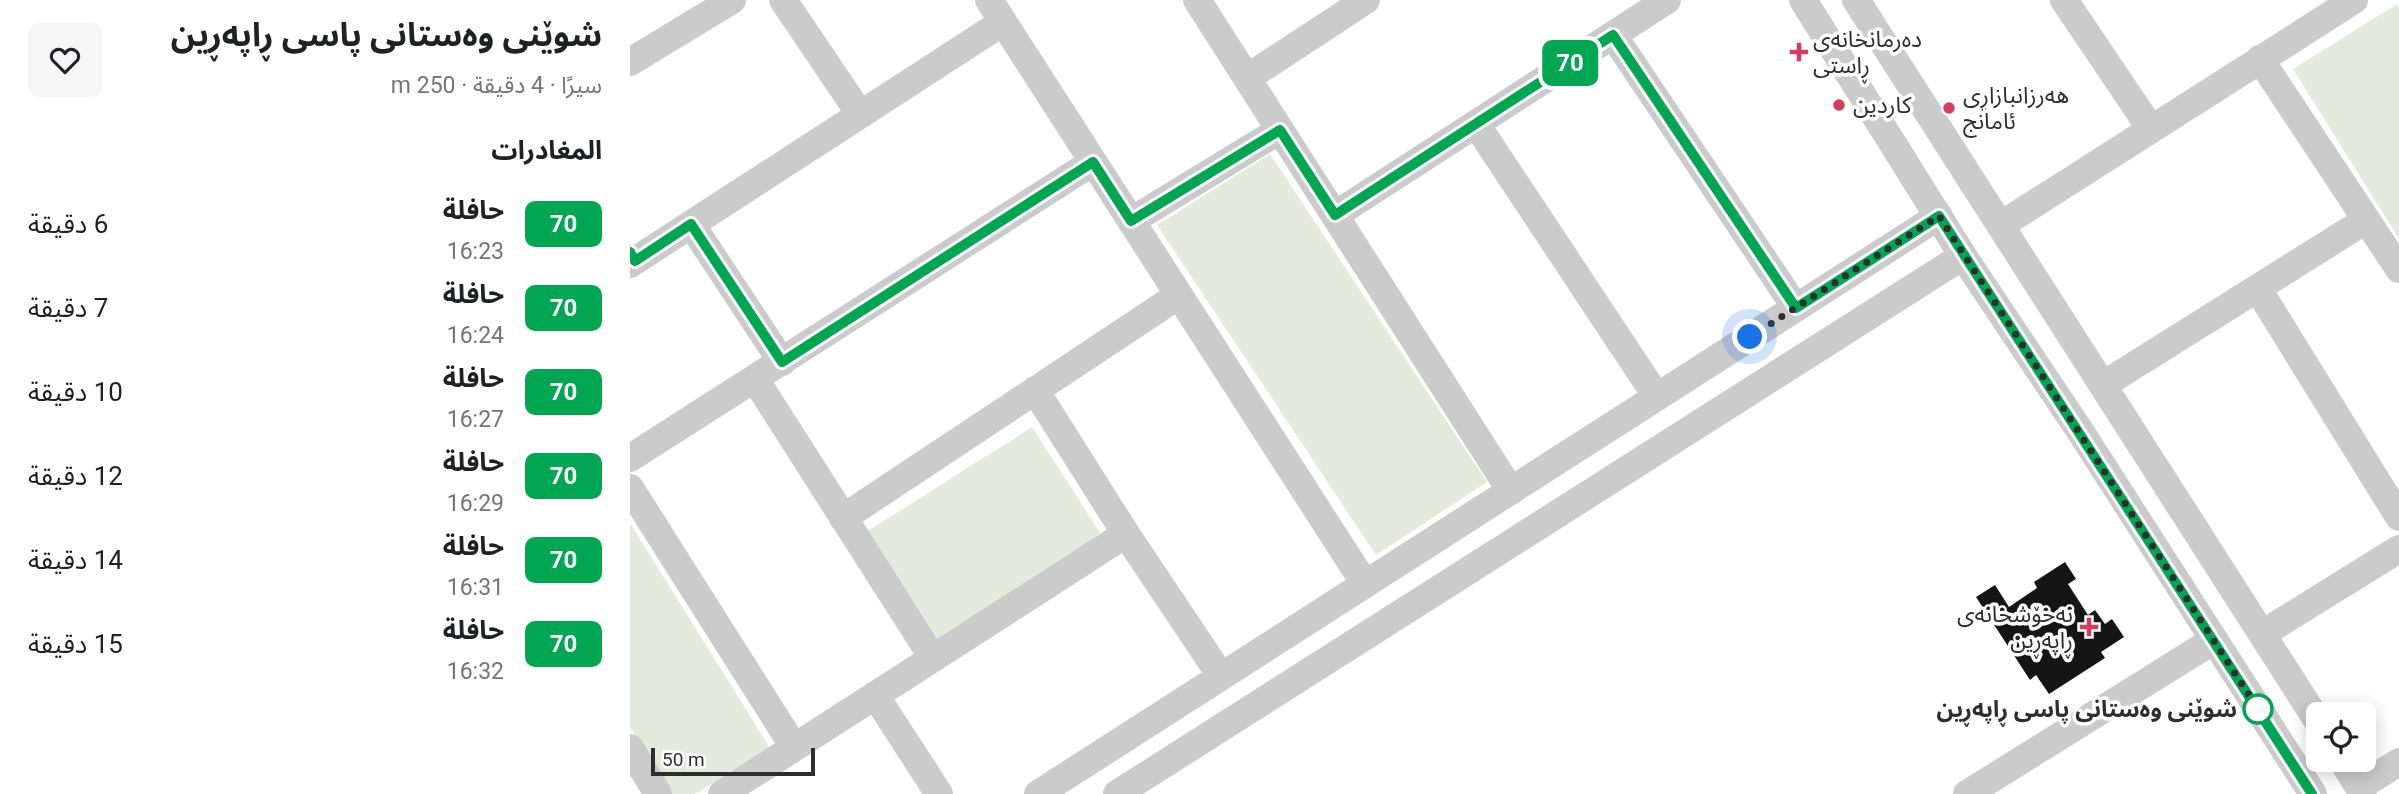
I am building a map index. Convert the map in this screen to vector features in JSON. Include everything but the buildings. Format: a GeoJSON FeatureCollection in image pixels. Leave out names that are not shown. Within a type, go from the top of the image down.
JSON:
{"type":"FeatureCollection","features":[{"type":"Feature","properties":{"kind":"street"},"geometry":{"type":"LineString","coordinates":[[630,62],[732,0]]}},
{"type":"Feature","properties":{"kind":"street"},"geometry":{"type":"LineString","coordinates":[[783,0],[860,114]]}},
{"type":"Feature","properties":{"kind":"street"},"geometry":{"type":"LineString","coordinates":[[1197,0],[1511,491]]}},
{"type":"Feature","properties":{"kind":"street"},"geometry":{"type":"LineString","coordinates":[[1247,78],[1366,0]]}},
{"type":"Feature","properties":{"kind":"street"},"geometry":{"type":"LineString","coordinates":[[1335,215],[1667,0]]}},
{"type":"Feature","properties":{"kind":"street"},"geometry":{"type":"LineString","coordinates":[[1803,0],[1963,256],[2082,434],[2312,794]]}},
{"type":"Feature","properties":{"kind":"street"},"geometry":{"type":"LineString","coordinates":[[1856,0],[2306,703]]}},
{"type":"Feature","properties":{"kind":"street"},"geometry":{"type":"LineString","coordinates":[[2064,0],[2151,129]]}},
{"type":"Feature","properties":{"kind":"street"},"geometry":{"type":"LineString","coordinates":[[2001,225],[2260,59],[2336,5]]}},
{"type":"Feature","properties":{"kind":"street"},"geometry":{"type":"LineString","coordinates":[[632,259],[691,224],[860,114],[996,11],[1365,584]]}},
{"type":"Feature","properties":{"kind":"street"},"geometry":{"type":"LineString","coordinates":[[1613,35],[1796,308]]}},
{"type":"Feature","properties":{"kind":"street"},"geometry":{"type":"LineString","coordinates":[[2260,59],[2399,269]]}},
{"type":"Feature","properties":{"kind":"street"},"geometry":{"type":"LineString","coordinates":[[1476,124],[1657,397]]}},
{"type":"Feature","properties":{"kind":"street"},"geometry":{"type":"LineString","coordinates":[[1131,221],[1280,130]]}},
{"type":"Feature","properties":{"kind":"street"},"geometry":{"type":"LineString","coordinates":[[630,458],[1093,162]]}},
{"type":"Feature","properties":{"kind":"street"},"geometry":{"type":"LineString","coordinates":[[1038,794],[1939,216]]}},
{"type":"Feature","properties":{"kind":"street"},"geometry":{"type":"LineString","coordinates":[[2103,385],[2367,220]]}},
{"type":"Feature","properties":{"kind":"street"},"geometry":{"type":"LineString","coordinates":[[691,224],[782,362]]}},
{"type":"Feature","properties":{"kind":"street"},"geometry":{"type":"LineString","coordinates":[[1117,794],[1963,256]]}},
{"type":"Feature","properties":{"kind":"street"},"geometry":{"type":"LineString","coordinates":[[2258,289],[2399,517]]}},
{"type":"Feature","properties":{"kind":"street"},"geometry":{"type":"LineString","coordinates":[[843,518],[1179,295]]}},
{"type":"Feature","properties":{"kind":"street"},"geometry":{"type":"LineString","coordinates":[[755,379],[933,658]]}},
{"type":"Feature","properties":{"kind":"street"},"geometry":{"type":"LineString","coordinates":[[1035,390],[1126,534],[1222,676]]}},
{"type":"Feature","properties":{"kind":"street"},"geometry":{"type":"LineString","coordinates":[[630,488],[794,747]]}},
{"type":"Feature","properties":{"kind":"street"},"geometry":{"type":"LineString","coordinates":[[722,794],[1126,534]]}},
{"type":"Feature","properties":{"kind":"street"},"geometry":{"type":"LineString","coordinates":[[2262,634],[2399,549]]}},
{"type":"Feature","properties":{"kind":"street"},"geometry":{"type":"LineString","coordinates":[[1411,555],[1436,591]]}},
{"type":"Feature","properties":{"kind":"street"},"geometry":{"type":"LineString","coordinates":[[1967,794],[2214,640]]}},
{"type":"Feature","properties":{"kind":"street"},"geometry":{"type":"LineString","coordinates":[[875,695],[939,794]]}},
{"type":"Feature","properties":{"kind":"street"},"geometry":{"type":"LineString","coordinates":[[630,748],[658,794]]}},
{"type":"Feature","properties":{"kind":"street"},"geometry":{"type":"LineString","coordinates":[[2349,772],[2361,791],[2399,762]]}},
{"type":"Feature","properties":{"kind":"shaded area"},"geometry":{"type":"Polygon","coordinates":[[[2397,4],[2399,8],[2399,239],[2293,69],[2397,4]]]}},
{"type":"Feature","properties":{"kind":"shaded area"},"geometry":{"type":"Polygon","coordinates":[[[1270,154],[1487,482],[1376,555],[1157,225],[1270,154]]]}},
{"type":"Feature","properties":{"kind":"shaded area"},"geometry":{"type":"Polygon","coordinates":[[[1032,427],[1101,534],[939,640],[868,531],[1032,427]]]}},
{"type":"Feature","properties":{"kind":"shaded area"},"geometry":{"type":"Polygon","coordinates":[[[630,523],[770,748],[695,794],[671,794],[630,727],[630,523]]]}},
{"type":"Feature","properties":{"kind":"bus line","name":"70"},"geometry":{"type":"LineString","coordinates":[[630,252],[635,261],[691,224],[782,362],[1093,162],[1131,221],[1280,130],[1335,215],[1613,35],[1796,308],[1939,216],[2312,794]]}},
{"type":"Feature","properties":{"kind":"place","name":"دەرمانخانەی ڕاستی"},"geometry":{"type":"Point","coordinates":[1799,52]}},
{"type":"Feature","properties":{"kind":"place","name":"كاردين"},"geometry":{"type":"Point","coordinates":[1839,105]}},
{"type":"Feature","properties":{"kind":"place","name":"هەرزانبازاڕی ئامانج"},"geometry":{"type":"Point","coordinates":[1949,108]}},
{"type":"Feature","properties":{"kind":"place","name":"نەخۆشخانەی ڕاپەڕین"},"geometry":{"type":"Point","coordinates":[2089,627]}},
{"type":"Feature","properties":{"kind":"place","name":"شوێنی وەستانی پاسی ڕاپەڕین"},"geometry":{"type":"Point","coordinates":[2258,709]}},
{"type":"Feature","properties":{"kind":"route"},"geometry":{"type":"LineString","coordinates":[[1750,337],[1939,216],[2258,709]]}}]}
